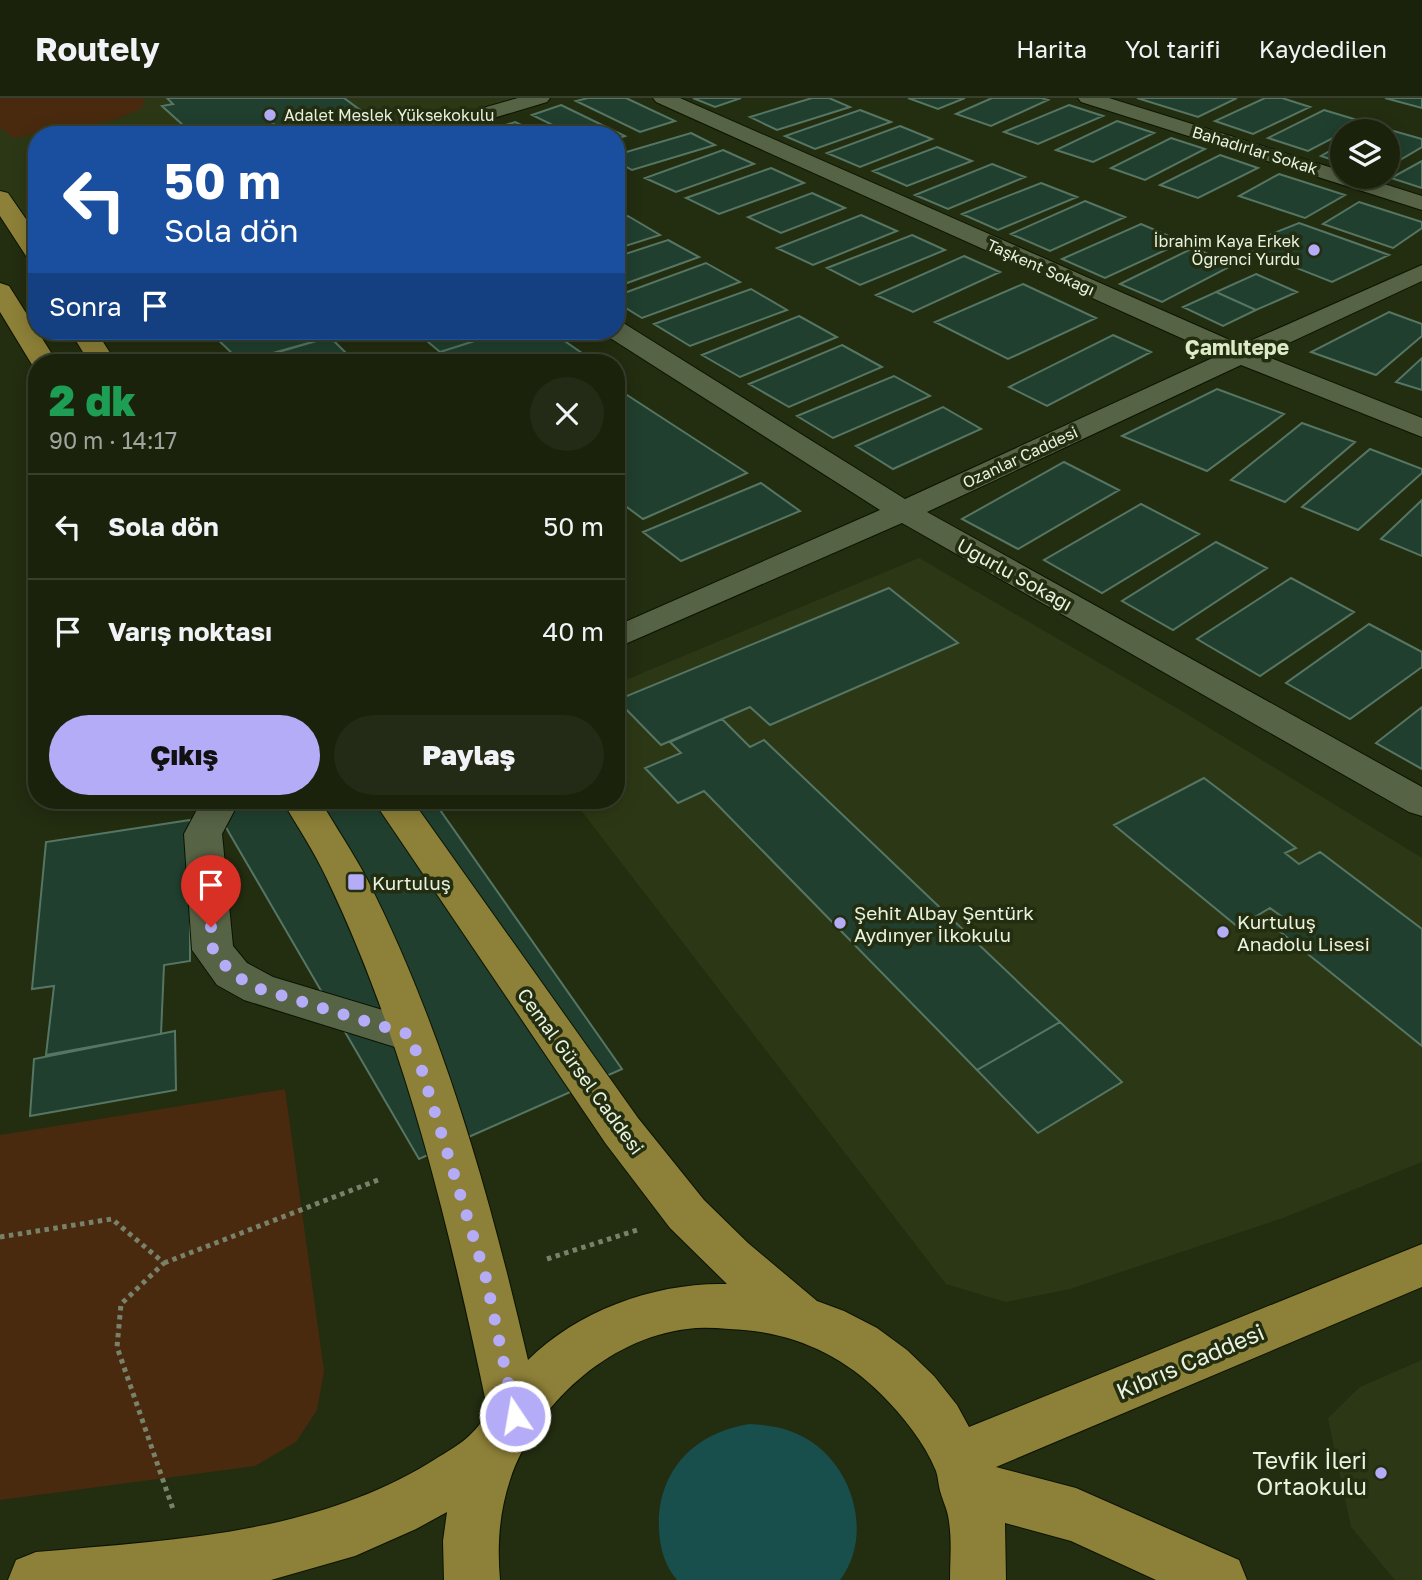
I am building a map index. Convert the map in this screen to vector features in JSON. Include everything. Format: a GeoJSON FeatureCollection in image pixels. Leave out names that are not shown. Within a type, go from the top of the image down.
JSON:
{"type":"FeatureCollection","features":[{"type":"Feature","properties":{"kind":"main road"},"geometry":{"type":"LineString","coordinates":[[0,198],[28,229]]}},
{"type":"Feature","properties":{"kind":"main road"},"geometry":{"type":"LineString","coordinates":[[0,291],[28,336]]}},
{"type":"Feature","properties":{"kind":"main road"},"geometry":{"type":"LineString","coordinates":[[306,809],[351,887],[411,1035],[486,1278],[504,1434]]}},
{"type":"Feature","properties":{"kind":"main road","name":"Cemal Gürsel Caddesi"},"geometry":{"type":"LineString","coordinates":[[398,809],[622,1131],[687,1214],[731,1258],[800,1316]]}},
{"type":"Feature","properties":{"kind":"main road","name":"Kıbrıs Caddesi"},"geometry":{"type":"LineString","coordinates":[[962,1472],[1422,1265]]}},
{"type":"Feature","properties":{"kind":"main road"},"geometry":{"type":"LineString","coordinates":[[472,1580],[470,1564],[475,1506],[504,1434],[526,1398],[571,1355],[624,1324],[681,1307],[741,1305],[800,1316],[848,1337],[891,1367],[928,1407],[962,1472],[977,1522],[978,1580]]}},
{"type":"Feature","properties":{"kind":"main road"},"geometry":{"type":"LineString","coordinates":[[36,1580],[198,1564],[275,1552],[336,1535],[396,1511],[504,1434]]}},
{"type":"Feature","properties":{"kind":"main road"},"geometry":{"type":"LineString","coordinates":[[962,1472],[1076,1515],[1219,1580]]}},
{"type":"Feature","properties":{"kind":"street"},"geometry":{"type":"LineString","coordinates":[[444,126],[540,98]]}},
{"type":"Feature","properties":{"kind":"street","name":"Taşkent Sokağı"},"geometry":{"type":"LineString","coordinates":[[663,98],[1242,356],[1422,428]]}},
{"type":"Feature","properties":{"kind":"street","name":"Bahadırlar Sokak"},"geometry":{"type":"LineString","coordinates":[[1088,98],[1422,203]]}},
{"type":"Feature","properties":{"kind":"street","name":"Ozanlar Caddesi"},"geometry":{"type":"LineString","coordinates":[[625,634],[903,511],[1422,272]]}},
{"type":"Feature","properties":{"kind":"street","name":"Uğurlu Sokağı"},"geometry":{"type":"LineString","coordinates":[[625,336],[903,511],[1422,803]]}},
{"type":"Feature","properties":{"kind":"street"},"geometry":{"type":"LineString","coordinates":[[216,809],[203,834],[213,950],[232,974],[260,989],[411,1035]]}},
{"type":"Feature","properties":{"kind":"path"},"geometry":{"type":"LineString","coordinates":[[176,1517],[117,1348],[121,1304],[164,1263],[379,1181]]}},
{"type":"Feature","properties":{"kind":"path"},"geometry":{"type":"LineString","coordinates":[[0,1237],[112,1219],[164,1263]]}},
{"type":"Feature","properties":{"kind":"path"},"geometry":{"type":"LineString","coordinates":[[547,1259],[637,1230]]}},
{"type":"Feature","properties":{"kind":"shaded area"},"geometry":{"type":"Polygon","coordinates":[[[0,98],[540,98],[444,126],[28,126],[28,232],[24,233],[0,198],[0,98]]]}},
{"type":"Feature","properties":{"kind":"shaded area"},"geometry":{"type":"Polygon","coordinates":[[[0,98],[145,98],[142,108],[115,120],[81,126],[28,126],[28,135],[13,138],[0,127],[0,98]]]}},
{"type":"Feature","properties":{"kind":"shaded area","name":"Şehit Albay Şentürk Aydınyer İlkokulu"},"geometry":{"type":"Polygon","coordinates":[[[919,558],[1180,710],[1422,858],[1422,1162],[1283,1218],[1070,1289],[1006,1302],[946,1284],[580,809],[625,809],[625,680],[919,558]]]}},
{"type":"Feature","properties":{"kind":"shaded area"},"geometry":{"type":"Polygon","coordinates":[[[285,1089],[324,1371],[317,1410],[296,1442],[255,1466],[0,1500],[0,1135],[285,1089]]]}},
{"type":"Feature","properties":{"kind":"shaded area","name":"Tevfik İleri Ortaokulu"},"geometry":{"type":"Polygon","coordinates":[[[1422,1360],[1422,1580],[1395,1580],[1351,1527],[1328,1418],[1360,1387],[1422,1360]]]}},
{"type":"Feature","properties":{"kind":"water"},"geometry":{"type":"Polygon","coordinates":[[[750,1424],[779,1428],[807,1439],[823,1451],[847,1484],[857,1523],[856,1543],[840,1580],[677,1580],[669,1569],[659,1530],[664,1490],[672,1473],[682,1458],[696,1446],[730,1428],[750,1424]]]}},
{"type":"Feature","properties":{"kind":"building","name":"Adalet Meslek Yüksekokulu"},"geometry":{"type":"Polygon","coordinates":[[[167,98],[344,98],[382,126],[184,126],[162,106],[173,104],[167,98]]]}},
{"type":"Feature","properties":{"kind":"building"},"geometry":{"type":"Polygon","coordinates":[[[588,98],[626,98],[675,121],[640,132],[576,101],[588,98]]]}},
{"type":"Feature","properties":{"kind":"building"},"geometry":{"type":"Polygon","coordinates":[[[693,98],[741,98],[715,107],[693,98]]]}},
{"type":"Feature","properties":{"kind":"building"},"geometry":{"type":"Polygon","coordinates":[[[812,98],[829,98],[850,107],[777,130],[750,117],[812,98]]]}},
{"type":"Feature","properties":{"kind":"building"},"geometry":{"type":"Polygon","coordinates":[[[908,98],[965,98],[938,109],[908,98]]]}},
{"type":"Feature","properties":{"kind":"building"},"geometry":{"type":"Polygon","coordinates":[[[992,98],[1048,100],[991,126],[956,114],[992,98]]]}},
{"type":"Feature","properties":{"kind":"building"},"geometry":{"type":"Polygon","coordinates":[[[1137,98],[1237,98],[1198,117],[1137,98]]]}},
{"type":"Feature","properties":{"kind":"building"},"geometry":{"type":"Polygon","coordinates":[[[1265,98],[1282,98],[1310,107],[1253,134],[1215,121],[1265,98]]]}},
{"type":"Feature","properties":{"kind":"building"},"geometry":{"type":"Polygon","coordinates":[[[1385,98],[1422,98],[1422,108],[1385,98]]]}},
{"type":"Feature","properties":{"kind":"building"},"geometry":{"type":"Polygon","coordinates":[[[561,105],[604,126],[555,126],[532,115],[561,105]]]}},
{"type":"Feature","properties":{"kind":"building"},"geometry":{"type":"Polygon","coordinates":[[[1069,105],[1103,116],[1038,144],[1004,132],[1069,105]]]}},
{"type":"Feature","properties":{"kind":"building"},"geometry":{"type":"Polygon","coordinates":[[[860,110],[891,122],[815,149],[785,136],[860,110]]]}},
{"type":"Feature","properties":{"kind":"building"},"geometry":{"type":"Polygon","coordinates":[[[1324,110],[1354,119],[1330,119],[1330,140],[1308,151],[1268,138],[1324,110]]]}},
{"type":"Feature","properties":{"kind":"building"},"geometry":{"type":"Polygon","coordinates":[[[1117,121],[1154,133],[1093,162],[1056,150],[1117,121]]]}},
{"type":"Feature","properties":{"kind":"building"},"geometry":{"type":"Polygon","coordinates":[[[515,122],[523,126],[503,126],[515,122]]]}},
{"type":"Feature","properties":{"kind":"building"},"geometry":{"type":"Polygon","coordinates":[[[900,126],[932,139],[860,167],[827,153],[900,126]]]}},
{"type":"Feature","properties":{"kind":"building"},"geometry":{"type":"Polygon","coordinates":[[[691,133],[715,145],[632,170],[625,166],[625,152],[691,133]]]}},
{"type":"Feature","properties":{"kind":"building"},"geometry":{"type":"Polygon","coordinates":[[[1400,133],[1422,139],[1422,147],[1400,160],[1400,133]]]}},
{"type":"Feature","properties":{"kind":"building"},"geometry":{"type":"Polygon","coordinates":[[[1171,138],[1205,149],[1145,180],[1111,168],[1171,138]]]}},
{"type":"Feature","properties":{"kind":"building"},"geometry":{"type":"Polygon","coordinates":[[[937,147],[972,161],[907,186],[873,171],[937,147]]]}},
{"type":"Feature","properties":{"kind":"building"},"geometry":{"type":"Polygon","coordinates":[[[723,150],[754,164],[676,192],[645,178],[723,150]]]}},
{"type":"Feature","properties":{"kind":"building"},"geometry":{"type":"Polygon","coordinates":[[[1330,151],[1330,159],[1321,156],[1330,151]]]}},
{"type":"Feature","properties":{"kind":"building"},"geometry":{"type":"Polygon","coordinates":[[[1220,155],[1258,168],[1198,198],[1160,185],[1220,155]]]}},
{"type":"Feature","properties":{"kind":"building"},"geometry":{"type":"Polygon","coordinates":[[[1422,161],[1422,188],[1400,181],[1400,173],[1422,161]]]}},
{"type":"Feature","properties":{"kind":"building"},"geometry":{"type":"Polygon","coordinates":[[[992,164],[1025,177],[948,209],[915,195],[992,164]]]}},
{"type":"Feature","properties":{"kind":"building"},"geometry":{"type":"Polygon","coordinates":[[[771,168],[804,183],[719,214],[686,198],[771,168]]]}},
{"type":"Feature","properties":{"kind":"building"},"geometry":{"type":"Polygon","coordinates":[[[1279,174],[1345,195],[1305,218],[1239,196],[1279,174]]]}},
{"type":"Feature","properties":{"kind":"building"},"geometry":{"type":"Polygon","coordinates":[[[1041,183],[1077,197],[998,230],[962,214],[1041,183]]]}},
{"type":"Feature","properties":{"kind":"building"},"geometry":{"type":"Polygon","coordinates":[[[812,193],[845,208],[781,233],[748,217],[812,193]]]}},
{"type":"Feature","properties":{"kind":"building"},"geometry":{"type":"Polygon","coordinates":[[[1085,201],[1125,217],[1050,251],[1011,234],[1085,201]]]}},
{"type":"Feature","properties":{"kind":"building"},"geometry":{"type":"Polygon","coordinates":[[[1359,202],[1422,222],[1422,228],[1393,248],[1323,224],[1359,202]]]}},
{"type":"Feature","properties":{"kind":"building"},"geometry":{"type":"Polygon","coordinates":[[[861,215],[897,231],[813,265],[777,248],[861,215]]]}},
{"type":"Feature","properties":{"kind":"building"},"geometry":{"type":"Polygon","coordinates":[[[628,216],[660,235],[625,246],[625,217],[628,216]]]}},
{"type":"Feature","properties":{"kind":"building","name":"İbrahim Kaya Erkek Öğrenci Yurdu"},"geometry":{"type":"Polygon","coordinates":[[[1299,223],[1389,255],[1332,282],[1241,246],[1299,223]]]}},
{"type":"Feature","properties":{"kind":"building"},"geometry":{"type":"Polygon","coordinates":[[[1141,224],[1183,242],[1105,278],[1062,259],[1141,224]]]}},
{"type":"Feature","properties":{"kind":"building"},"geometry":{"type":"Polygon","coordinates":[[[912,235],[945,250],[860,285],[827,268],[912,235]]]}},
{"type":"Feature","properties":{"kind":"building"},"geometry":{"type":"Polygon","coordinates":[[[668,240],[699,257],[625,284],[625,254],[668,240]]]}},
{"type":"Feature","properties":{"kind":"building"},"geometry":{"type":"Polygon","coordinates":[[[1193,248],[1235,264],[1162,302],[1120,284],[1193,248]]]}},
{"type":"Feature","properties":{"kind":"building"},"geometry":{"type":"Polygon","coordinates":[[[964,256],[1000,272],[913,312],[876,295],[964,256]]]}},
{"type":"Feature","properties":{"kind":"building"},"geometry":{"type":"Polygon","coordinates":[[[706,263],[740,282],[642,318],[625,308],[625,293],[706,263]]]}},
{"type":"Feature","properties":{"kind":"building"},"geometry":{"type":"Polygon","coordinates":[[[1256,274],[1297,292],[1256,310],[1216,292],[1256,274]]]}},
{"type":"Feature","properties":{"kind":"building"},"geometry":{"type":"Polygon","coordinates":[[[1023,284],[1096,318],[1008,359],[935,322],[1023,284]]]}},
{"type":"Feature","properties":{"kind":"building"},"geometry":{"type":"Polygon","coordinates":[[[751,289],[787,310],[690,346],[654,324],[751,289]]]}},
{"type":"Feature","properties":{"kind":"building"},"geometry":{"type":"Polygon","coordinates":[[[1216,292],[1256,310],[1223,326],[1183,307],[1216,292]]]}},
{"type":"Feature","properties":{"kind":"building"},"geometry":{"type":"Polygon","coordinates":[[[1389,312],[1422,324],[1422,336],[1376,375],[1311,352],[1389,312]]]}},
{"type":"Feature","properties":{"kind":"building"},"geometry":{"type":"Polygon","coordinates":[[[799,316],[837,337],[740,377],[702,355],[799,316]]]}},
{"type":"Feature","properties":{"kind":"building"},"geometry":{"type":"Polygon","coordinates":[[[1113,335],[1151,352],[1047,406],[1009,387],[1113,335]]]}},
{"type":"Feature","properties":{"kind":"building"},"geometry":{"type":"Polygon","coordinates":[[[218,340],[319,340],[269,354],[233,354],[218,340]]]}},
{"type":"Feature","properties":{"kind":"building"},"geometry":{"type":"Polygon","coordinates":[[[320,340],[333,340],[347,354],[272,354],[320,340]]]}},
{"type":"Feature","properties":{"kind":"building"},"geometry":{"type":"Polygon","coordinates":[[[426,340],[478,340],[440,352],[426,340]]]}},
{"type":"Feature","properties":{"kind":"building"},"geometry":{"type":"Polygon","coordinates":[[[478,340],[563,340],[583,354],[443,354],[440,352],[478,340]]]}},
{"type":"Feature","properties":{"kind":"building"},"geometry":{"type":"Polygon","coordinates":[[[842,345],[882,367],[789,407],[749,384],[842,345]]]}},
{"type":"Feature","properties":{"kind":"building"},"geometry":{"type":"Polygon","coordinates":[[[1422,358],[1422,390],[1396,382],[1422,358]]]}},
{"type":"Feature","properties":{"kind":"building"},"geometry":{"type":"Polygon","coordinates":[[[894,376],[930,396],[833,438],[797,416],[894,376]]]}},
{"type":"Feature","properties":{"kind":"building"},"geometry":{"type":"Polygon","coordinates":[[[1217,389],[1284,414],[1207,471],[1122,436],[1217,389]]]}},
{"type":"Feature","properties":{"kind":"building"},"geometry":{"type":"Polygon","coordinates":[[[625,396],[747,473],[643,519],[625,506],[625,396]]]}},
{"type":"Feature","properties":{"kind":"building"},"geometry":{"type":"Polygon","coordinates":[[[943,407],[981,429],[893,469],[856,446],[943,407]]]}},
{"type":"Feature","properties":{"kind":"building"},"geometry":{"type":"Polygon","coordinates":[[[1302,423],[1355,442],[1285,502],[1231,480],[1302,423]]]}},
{"type":"Feature","properties":{"kind":"building"},"geometry":{"type":"Polygon","coordinates":[[[1370,449],[1422,469],[1422,473],[1358,530],[1302,507],[1370,449]]]}},
{"type":"Feature","properties":{"kind":"building"},"geometry":{"type":"Polygon","coordinates":[[[1064,462],[1119,490],[1018,549],[962,519],[1064,462]]]}},
{"type":"Feature","properties":{"kind":"building"},"geometry":{"type":"Polygon","coordinates":[[[761,483],[800,511],[681,561],[643,532],[761,483]]]}},
{"type":"Feature","properties":{"kind":"building"},"geometry":{"type":"Polygon","coordinates":[[[1422,500],[1422,556],[1381,539],[1422,500]]]}},
{"type":"Feature","properties":{"kind":"building"},"geometry":{"type":"Polygon","coordinates":[[[1141,504],[1199,534],[1102,593],[1044,560],[1141,504]]]}},
{"type":"Feature","properties":{"kind":"building"},"geometry":{"type":"Polygon","coordinates":[[[1216,542],[1267,568],[1173,630],[1122,601],[1216,542]]]}},
{"type":"Feature","properties":{"kind":"building"},"geometry":{"type":"Polygon","coordinates":[[[1291,578],[1354,612],[1260,676],[1197,639],[1291,578]]]}},
{"type":"Feature","properties":{"kind":"building"},"geometry":{"type":"Polygon","coordinates":[[[889,588],[958,643],[770,725],[750,707],[661,745],[625,708],[625,697],[889,588]]]}},
{"type":"Feature","properties":{"kind":"building"},"geometry":{"type":"Polygon","coordinates":[[[1369,624],[1422,652],[1422,667],[1350,719],[1286,683],[1369,624]]]}},
{"type":"Feature","properties":{"kind":"building"},"geometry":{"type":"Polygon","coordinates":[[[1422,707],[1422,769],[1376,743],[1422,707]]]}},
{"type":"Feature","properties":{"kind":"building"},"geometry":{"type":"Polygon","coordinates":[[[722,719],[750,747],[764,740],[1060,1022],[977,1070],[704,791],[678,803],[645,768],[681,753],[670,742],[722,719]]]}},
{"type":"Feature","properties":{"kind":"building"},"geometry":{"type":"Polygon","coordinates":[[[1204,778],[1296,848],[1285,853],[1299,864],[1320,852],[1422,929],[1422,1046],[1273,926],[1285,919],[1270,908],[1238,927],[1114,825],[1204,778]]]}},
{"type":"Feature","properties":{"kind":"building","name":"Kurtuluş"},"geometry":{"type":"Polygon","coordinates":[[[215,809],[439,809],[622,1069],[419,1159],[215,809]]]}},
{"type":"Feature","properties":{"kind":"building"},"geometry":{"type":"Polygon","coordinates":[[[190,820],[190,961],[164,965],[161,1034],[46,1055],[54,986],[32,989],[46,842],[190,820]]]}},
{"type":"Feature","properties":{"kind":"building"},"geometry":{"type":"Polygon","coordinates":[[[1060,1022],[1122,1082],[1038,1133],[977,1070],[1060,1022]]]}},
{"type":"Feature","properties":{"kind":"building"},"geometry":{"type":"Polygon","coordinates":[[[175,1031],[176,1090],[30,1116],[34,1059],[175,1031]]]}},
{"type":"Feature","properties":{"kind":"place","name":"Adalet Meslek Yüksekokulu"},"geometry":{"type":"Point","coordinates":[270,115]}},
{"type":"Feature","properties":{"kind":"place","name":"İbrahim Kaya Erkek Öğrenci Yurdu"},"geometry":{"type":"Point","coordinates":[1314,250]}},
{"type":"Feature","properties":{"kind":"place","name":"Kurtuluş"},"geometry":{"type":"Point","coordinates":[356,882]}},
{"type":"Feature","properties":{"kind":"place","name":"Şehit Albay Şentürk Aydınyer İlkokulu"},"geometry":{"type":"Point","coordinates":[840,923]}},
{"type":"Feature","properties":{"kind":"place","name":"Kurtuluş Anadolu Lisesi"},"geometry":{"type":"Point","coordinates":[1223,932]}},
{"type":"Feature","properties":{"kind":"place","name":"Tevfik İleri Ortaokulu"},"geometry":{"type":"Point","coordinates":[1381,1473]}},
{"type":"Feature","properties":{"kind":"district","name":"Çamlıtepe"},"geometry":{"type":"Point","coordinates":[1237,347]}},
{"type":"Feature","properties":{"kind":"route"},"geometry":{"type":"LineString","coordinates":[[211,927],[213,950],[232,974],[260,989],[411,1035],[486,1278],[515,1416]]}}]}
